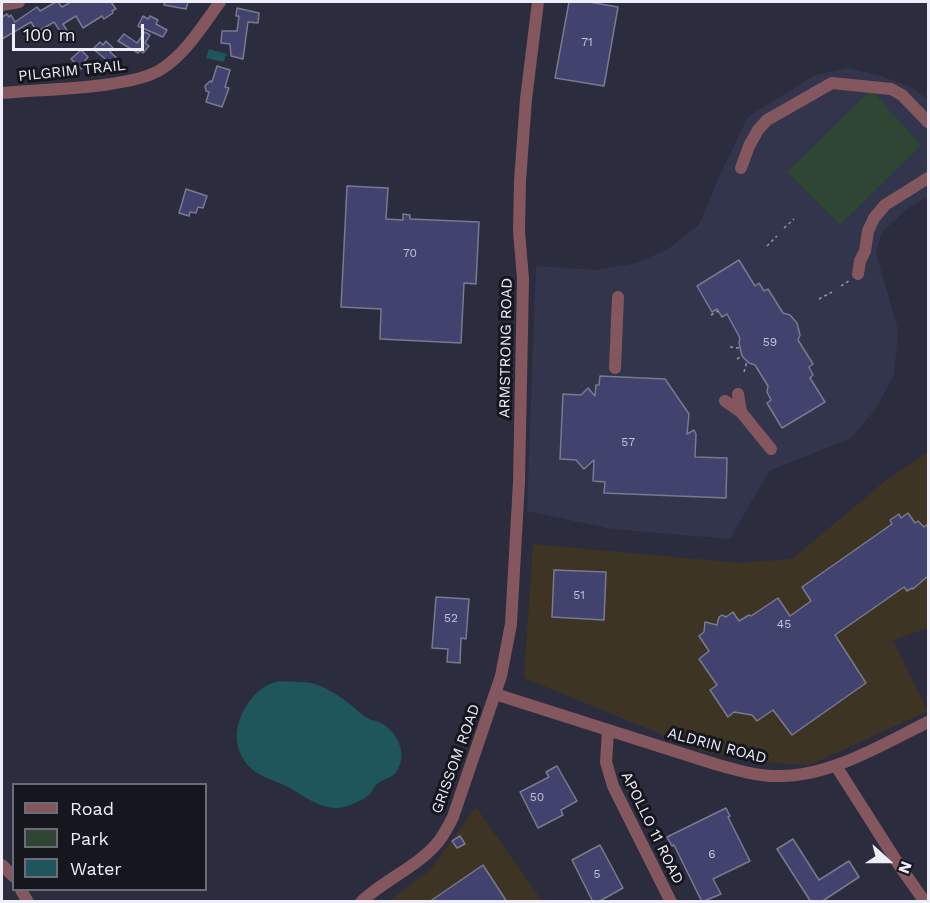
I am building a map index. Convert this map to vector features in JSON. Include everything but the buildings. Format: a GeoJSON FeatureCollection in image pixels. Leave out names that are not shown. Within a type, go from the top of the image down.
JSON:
{"type":"FeatureCollection","features":[{"type":"Feature","properties":{"kind":"street"},"geometry":{"type":"LineString","coordinates":[[2,5],[19,2]]}},
{"type":"Feature","properties":{"kind":"street","name":"PILGRIM TRAIL"},"geometry":{"type":"LineString","coordinates":[[2,93],[126,81],[151,75],[166,66],[184,49],[220,2]]}},
{"type":"Feature","properties":{"kind":"street","name":"ARMSTRONG ROAD"},"geometry":{"type":"LineString","coordinates":[[495,694],[505,658],[510,624],[519,482],[523,279],[519,232],[520,181],[526,99],[538,2]]}},
{"type":"Feature","properties":{"kind":"street"},"geometry":{"type":"LineString","coordinates":[[741,168],[753,138],[767,120],[832,83],[843,82],[891,89],[902,94],[928,122]]}},
{"type":"Feature","properties":{"kind":"street"},"geometry":{"type":"LineString","coordinates":[[855,276],[874,218],[885,205],[928,178]]}},
{"type":"Feature","properties":{"kind":"street"},"geometry":{"type":"LineString","coordinates":[[615,368],[618,297]]}},
{"type":"Feature","properties":{"kind":"street"},"geometry":{"type":"LineString","coordinates":[[738,394],[741,412]]}},
{"type":"Feature","properties":{"kind":"street"},"geometry":{"type":"LineString","coordinates":[[725,401],[741,412],[771,449]]}},
{"type":"Feature","properties":{"kind":"street","name":"ALDRIN ROAD"},"geometry":{"type":"LineString","coordinates":[[495,694],[715,764],[761,775],[813,773],[836,766],[928,722]]}},
{"type":"Feature","properties":{"kind":"street","name":"GRISSOM ROAD"},"geometry":{"type":"LineString","coordinates":[[361,902],[421,859],[439,841],[447,829],[495,694]]}},
{"type":"Feature","properties":{"kind":"street","name":"APOLLO 11 ROAD"},"geometry":{"type":"LineString","coordinates":[[608,731],[606,762],[610,780],[671,902]]}},
{"type":"Feature","properties":{"kind":"street"},"geometry":{"type":"LineString","coordinates":[[836,766],[925,902]]}},
{"type":"Feature","properties":{"kind":"path"},"geometry":{"type":"LineString","coordinates":[[784,228],[795,219]]}},
{"type":"Feature","properties":{"kind":"path"},"geometry":{"type":"LineString","coordinates":[[767,246],[777,236]]}},
{"type":"Feature","properties":{"kind":"path"},"geometry":{"type":"LineString","coordinates":[[841,286],[855,276]]}},
{"type":"Feature","properties":{"kind":"path"},"geometry":{"type":"LineString","coordinates":[[819,299],[832,292]]}},
{"type":"Feature","properties":{"kind":"path"},"geometry":{"type":"LineString","coordinates":[[711,315],[718,311]]}},
{"type":"Feature","properties":{"kind":"path"},"geometry":{"type":"LineString","coordinates":[[730,347],[740,348]]}},
{"type":"Feature","properties":{"kind":"path"},"geometry":{"type":"LineString","coordinates":[[737,359],[742,356]]}},
{"type":"Feature","properties":{"kind":"path"},"geometry":{"type":"LineString","coordinates":[[744,372],[747,361]]}},
{"type":"Feature","properties":{"kind":"shaded area"},"geometry":{"type":"Polygon","coordinates":[[[848,68],[881,76],[911,87],[928,99],[928,196],[906,210],[882,232],[876,253],[898,330],[894,375],[875,410],[851,438],[769,471],[730,539],[612,529],[527,511],[536,266],[596,270],[636,263],[668,249],[699,225],[748,117],[815,75],[848,68]]]}},
{"type":"Feature","properties":{"kind":"shaded area"},"geometry":{"type":"Polygon","coordinates":[[[928,452],[928,628],[893,640],[928,711],[810,765],[757,762],[702,751],[524,678],[533,544],[740,563],[792,559],[884,482],[928,452]]]}},
{"type":"Feature","properties":{"kind":"shaded area"},"geometry":{"type":"Polygon","coordinates":[[[476,807],[542,901],[388,902],[431,869],[476,807]]]}},
{"type":"Feature","properties":{"kind":"green space"},"geometry":{"type":"Polygon","coordinates":[[[871,90],[921,145],[840,225],[787,172],[871,90]]]}},
{"type":"Feature","properties":{"kind":"water"},"geometry":{"type":"Polygon","coordinates":[[[209,49],[227,54],[223,62],[206,58],[209,49]]]}},
{"type":"Feature","properties":{"kind":"water"},"geometry":{"type":"Polygon","coordinates":[[[279,681],[315,684],[329,690],[366,717],[387,727],[396,737],[401,749],[401,763],[396,772],[377,784],[364,799],[337,808],[316,803],[253,770],[246,763],[238,747],[239,721],[247,705],[257,693],[264,687],[279,681]]]}}]}
